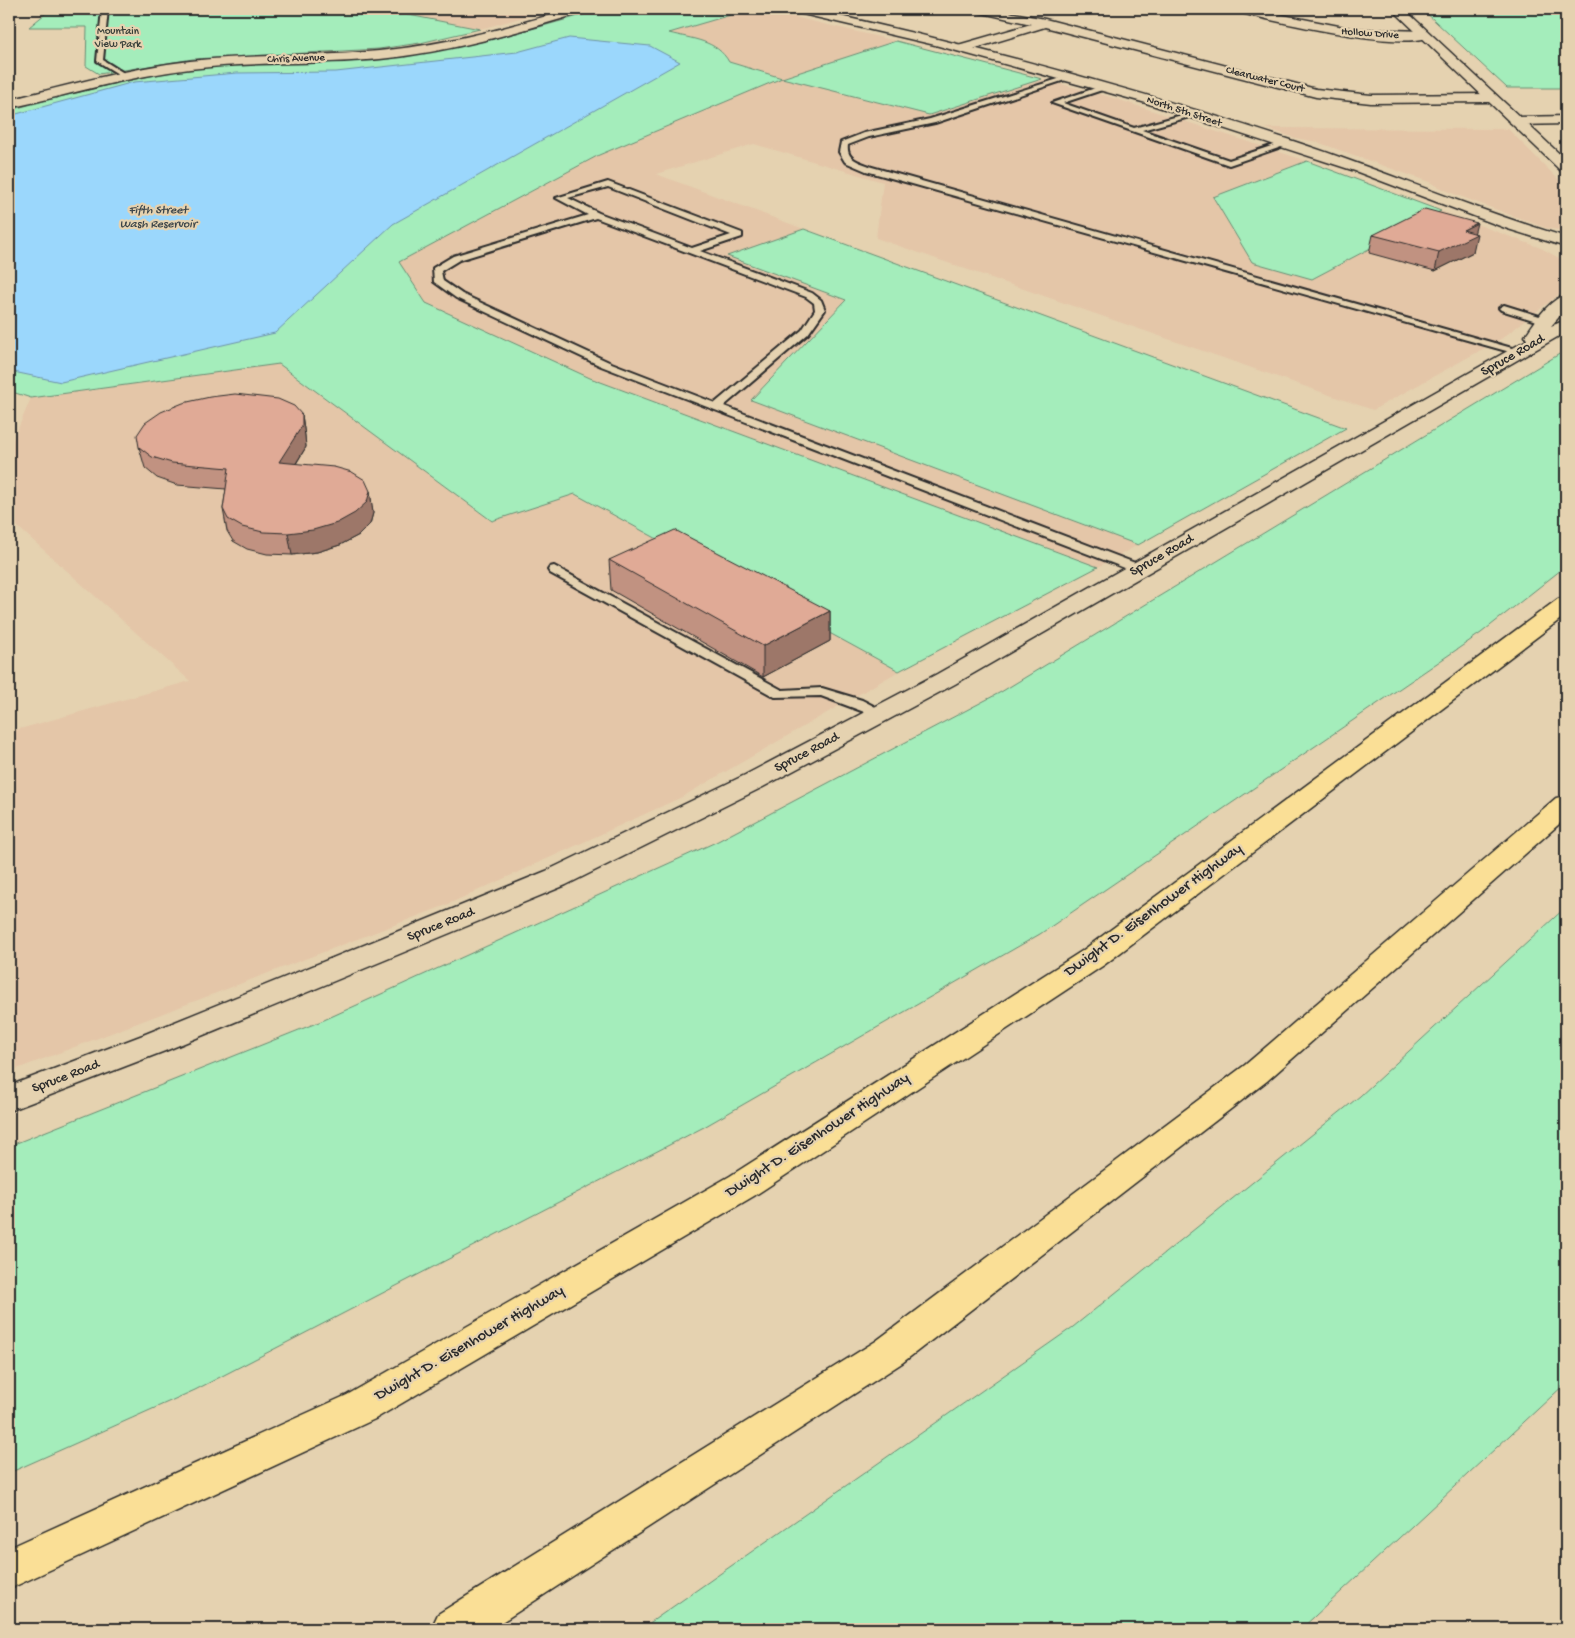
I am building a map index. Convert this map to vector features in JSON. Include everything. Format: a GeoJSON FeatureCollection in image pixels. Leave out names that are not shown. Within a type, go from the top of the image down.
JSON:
{"type":"FeatureCollection","features":[{"type":"Feature","properties":{"kind":"highway","name":"Dwight D. Eisenhower Highway"},"geometry":{"type":"LineString","coordinates":[[9,1569],[362,1407],[742,1186],[1094,958],[1566,604]]}},
{"type":"Feature","properties":{"kind":"highway"},"geometry":{"type":"LineString","coordinates":[[453,1629],[889,1352],[1256,1074],[1566,804]]}},
{"type":"Feature","properties":{"kind":"street","name":"Chris Avenue"},"geometry":{"type":"LineString","coordinates":[[9,104],[125,76],[193,65],[354,56],[416,50],[506,31],[583,9]]}},
{"type":"Feature","properties":{"kind":"street","name":"North 5th Street"},"geometry":{"type":"LineString","coordinates":[[794,9],[962,48],[1107,87],[1360,168],[1528,231],[1566,242]]}},
{"type":"Feature","properties":{"kind":"street","name":"Clearwater Court"},"geometry":{"type":"LineString","coordinates":[[978,9],[1045,23],[1316,93],[1371,99],[1490,98]]}},
{"type":"Feature","properties":{"kind":"street","name":"Hollow Drive"},"geometry":{"type":"LineString","coordinates":[[1238,9],[1345,33],[1398,37],[1425,35]]}},
{"type":"Feature","properties":{"kind":"street"},"geometry":{"type":"LineString","coordinates":[[1398,9],[1566,168]]}},
{"type":"Feature","properties":{"kind":"street"},"geometry":{"type":"LineString","coordinates":[[962,48],[1045,23]]}},
{"type":"Feature","properties":{"kind":"street"},"geometry":{"type":"LineString","coordinates":[[1515,121],[1566,120]]}},
{"type":"Feature","properties":{"kind":"street"},"geometry":{"type":"LineString","coordinates":[[1528,231],[1566,234]]}},
{"type":"Feature","properties":{"kind":"street"},"geometry":{"type":"LineString","coordinates":[[1528,231],[1566,258]]}},
{"type":"Feature","properties":{"kind":"street"},"geometry":{"type":"LineString","coordinates":[[1521,352],[1566,300]]}},
{"type":"Feature","properties":{"kind":"street","name":"Spruce Road"},"geometry":{"type":"LineString","coordinates":[[9,1099],[154,1044],[556,878],[754,781],[946,679],[1566,325]]}},
{"type":"Feature","properties":{"kind":"lane"},"geometry":{"type":"LineString","coordinates":[[105,9],[100,61],[125,76]]}},
{"type":"Feature","properties":{"kind":"lane"},"geometry":{"type":"LineString","coordinates":[[1070,77],[932,121],[867,135],[844,144],[842,152],[848,160],[870,169],[1521,352]]}},
{"type":"Feature","properties":{"kind":"lane"},"geometry":{"type":"LineString","coordinates":[[1107,87],[1056,103],[1228,163],[1286,144]]}},
{"type":"Feature","properties":{"kind":"lane"},"geometry":{"type":"LineString","coordinates":[[1134,130],[1190,114]]}},
{"type":"Feature","properties":{"kind":"lane"},"geometry":{"type":"LineString","coordinates":[[692,251],[739,235],[608,184],[560,198],[596,216],[809,295],[818,302],[820,310],[805,332],[716,407]]}},
{"type":"Feature","properties":{"kind":"lane"},"geometry":{"type":"LineString","coordinates":[[596,216],[456,258],[436,270],[439,282],[460,296],[605,364],[1139,569]]}},
{"type":"Feature","properties":{"kind":"lane"},"geometry":{"type":"LineString","coordinates":[[1504,308],[1546,321]]}},
{"type":"Feature","properties":{"kind":"lane"},"geometry":{"type":"LineString","coordinates":[[554,570],[780,694],[822,692],[857,703],[880,713]]}},
{"type":"Feature","properties":{"kind":"shaded area"},"geometry":{"type":"Polygon","coordinates":[[[378,9],[553,9],[480,29],[378,9]]]}},
{"type":"Feature","properties":{"kind":"shaded area"},"geometry":{"type":"Polygon","coordinates":[[[751,9],[760,9],[896,41],[783,78],[929,115],[1042,79],[1107,96],[1307,161],[1213,197],[1312,279],[1441,211],[1541,248],[1559,258],[1566,265],[1566,289],[1501,339],[1373,410],[876,238],[883,182],[754,144],[656,174],[804,229],[728,256],[846,300],[751,400],[1138,545],[1098,567],[590,378],[426,303],[398,262],[599,155],[781,78],[729,62],[724,53],[710,44],[668,33],[751,9]]]}},
{"type":"Feature","properties":{"kind":"shaded area"},"geometry":{"type":"Polygon","coordinates":[[[1266,128],[1508,129],[1566,187],[1566,231],[1546,228],[1454,194],[1429,182],[1317,142],[1295,138],[1266,128]]]}},
{"type":"Feature","properties":{"kind":"shaded area"},"geometry":{"type":"Polygon","coordinates":[[[279,364],[492,521],[575,494],[899,671],[682,797],[444,906],[9,1072],[9,732],[190,681],[9,519],[9,450],[31,398],[279,364]]]}},
{"type":"Feature","properties":{"kind":"green space","name":"Mountain View Park"},"geometry":{"type":"Polygon","coordinates":[[[51,9],[378,9],[480,29],[420,43],[379,49],[193,59],[99,74],[86,66],[87,27],[29,27],[51,9]]]}},
{"type":"Feature","properties":{"kind":"green space"},"geometry":{"type":"Polygon","coordinates":[[[604,9],[751,9],[669,33],[711,45],[718,49],[729,62],[782,78],[599,155],[399,262],[426,303],[590,378],[1098,567],[899,671],[575,494],[492,521],[279,364],[31,398],[9,391],[9,110],[115,83],[196,68],[248,63],[368,59],[464,46],[604,9]]]}},
{"type":"Feature","properties":{"kind":"green space"},"geometry":{"type":"Polygon","coordinates":[[[1422,9],[1566,9],[1566,88],[1507,88],[1422,9]]]}},
{"type":"Feature","properties":{"kind":"green space"},"geometry":{"type":"Polygon","coordinates":[[[896,41],[1042,79],[929,115],[782,78],[896,41]]]}},
{"type":"Feature","properties":{"kind":"green space"},"geometry":{"type":"Polygon","coordinates":[[[1307,161],[1441,211],[1312,279],[1252,262],[1213,197],[1307,161]]]}},
{"type":"Feature","properties":{"kind":"green space"},"geometry":{"type":"Polygon","coordinates":[[[804,229],[1346,428],[1138,545],[751,400],[846,300],[727,256],[804,229]]]}},
{"type":"Feature","properties":{"kind":"green space"},"geometry":{"type":"Polygon","coordinates":[[[1566,350],[1566,566],[1481,633],[1040,934],[704,1127],[195,1390],[9,1473],[9,1146],[324,1020],[716,842],[1001,692],[1566,350]]]}},
{"type":"Feature","properties":{"kind":"green space"},"geometry":{"type":"Polygon","coordinates":[[[1566,907],[1566,1383],[1301,1629],[641,1629],[1073,1327],[1360,1096],[1566,907]]]}},
{"type":"Feature","properties":{"kind":"water","name":"Fifth Street Wash Reservoir"},"geometry":{"type":"Polygon","coordinates":[[[569,38],[650,46],[680,62],[393,224],[275,333],[61,382],[9,371],[9,116],[134,82],[237,73],[336,72],[517,52],[569,38]]]}},
{"type":"Feature","properties":{"kind":"building"},"geometry":{"type":"Polygon","coordinates":[[[1425,209],[1477,223],[1463,230],[1477,234],[1439,252],[1373,235],[1425,209]]]}},
{"type":"Feature","properties":{"kind":"building"},"geometry":{"type":"Polygon","coordinates":[[[235,394],[278,399],[294,406],[302,415],[302,426],[279,462],[334,467],[352,472],[365,480],[370,491],[367,502],[355,513],[337,523],[313,530],[288,533],[263,532],[242,527],[228,519],[223,509],[229,468],[172,463],[152,457],[139,447],[137,435],[145,423],[161,412],[183,403],[235,394]]]}},
{"type":"Feature","properties":{"kind":"building"},"geometry":{"type":"Polygon","coordinates":[[[675,530],[830,611],[763,646],[609,560],[675,530]]]}}]}
